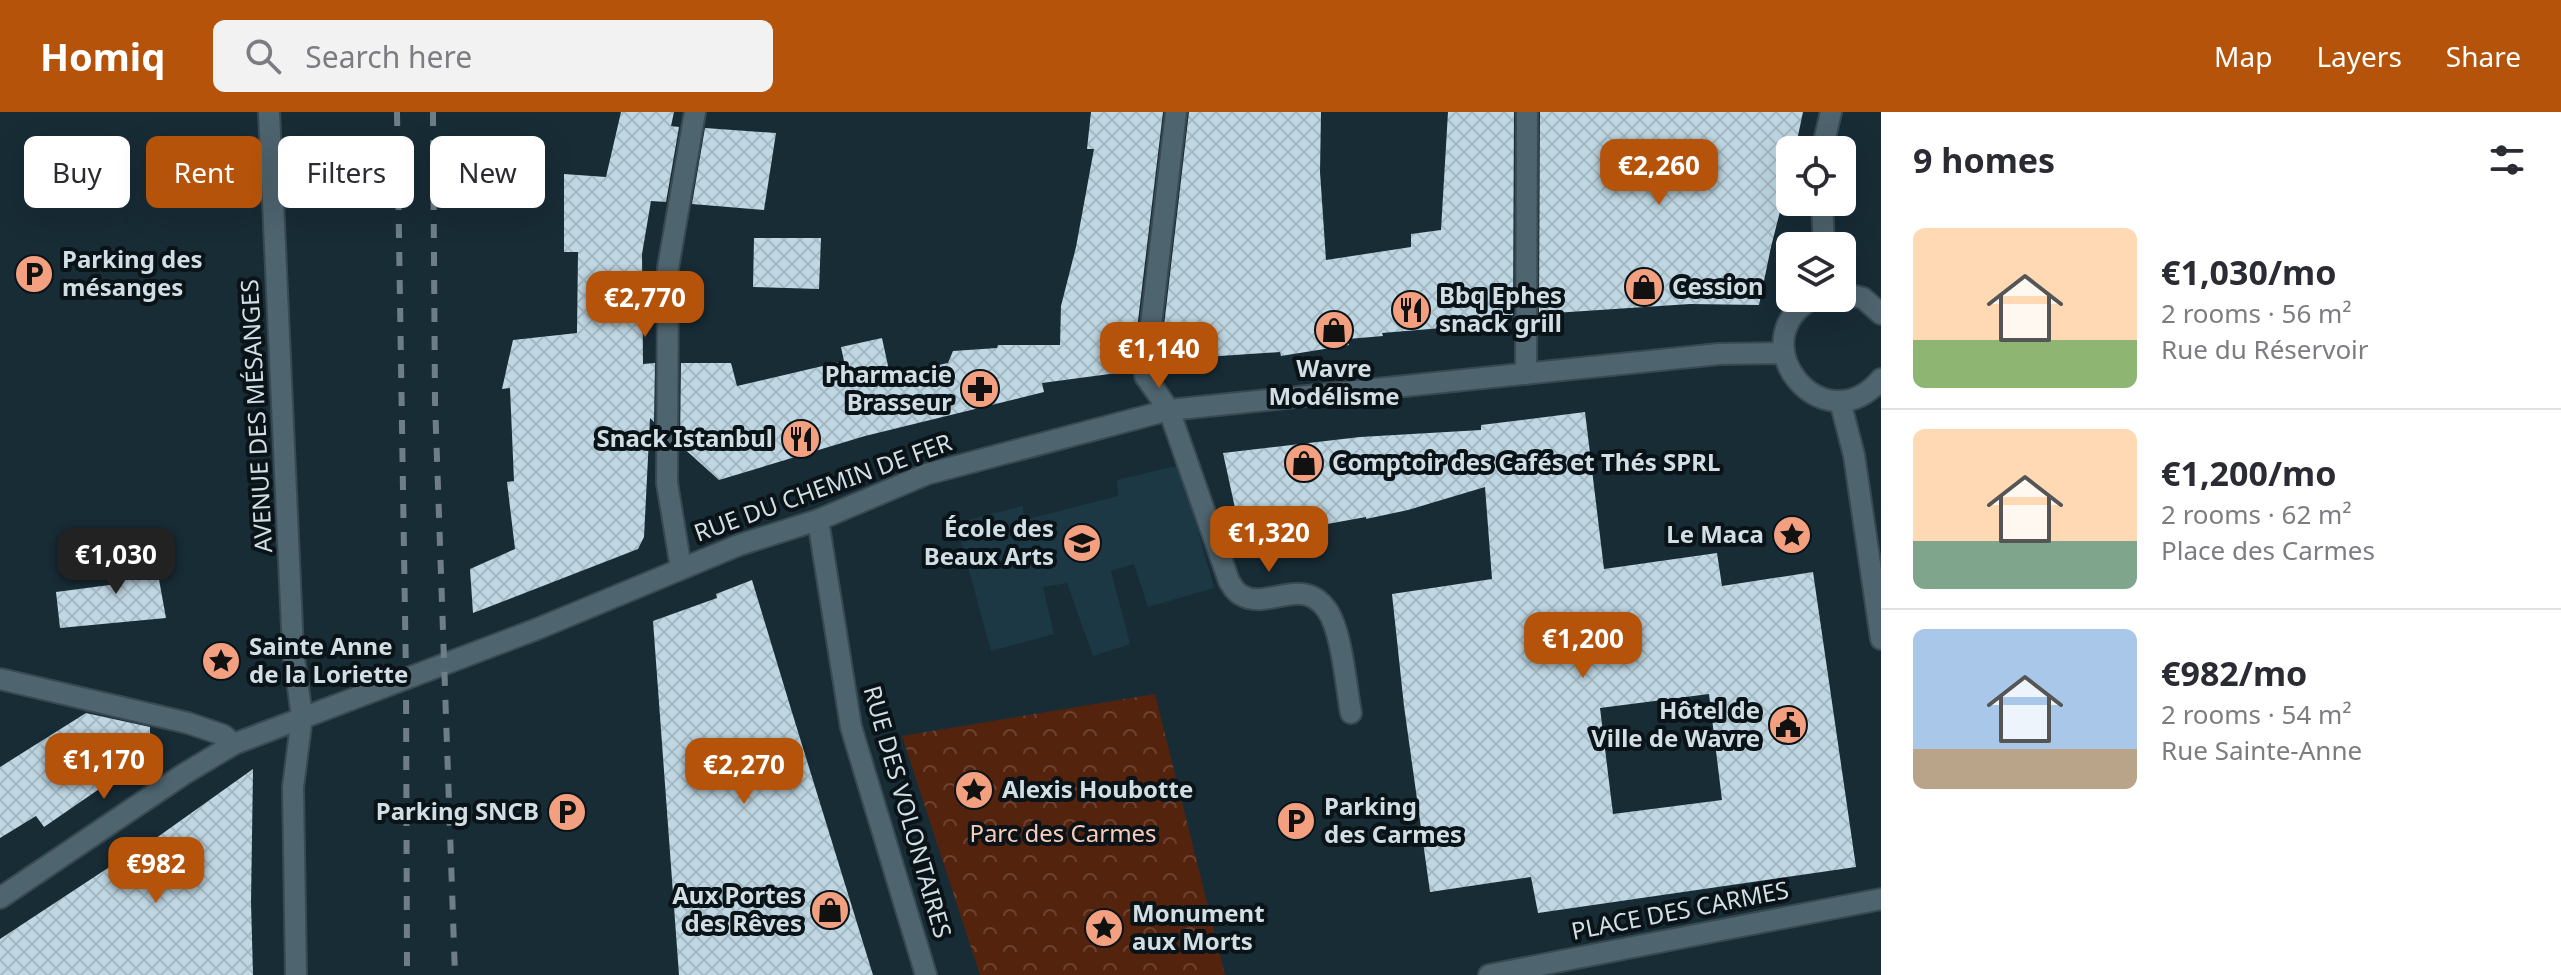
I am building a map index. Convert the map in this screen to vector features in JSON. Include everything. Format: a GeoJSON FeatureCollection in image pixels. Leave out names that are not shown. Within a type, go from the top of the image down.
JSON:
{"type":"FeatureCollection","features":[{"type":"Feature","properties":{"kind":"street","name":"AVENUE DES MÉSANGES"},"geometry":{"type":"LineString","coordinates":[[269,112],[293,650],[302,717],[293,787],[296,975]]}},
{"type":"Feature","properties":{"kind":"street"},"geometry":{"type":"LineString","coordinates":[[681,568],[667,483],[668,268],[695,112]]}},
{"type":"Feature","properties":{"kind":"street"},"geometry":{"type":"LineString","coordinates":[[1176,112],[1145,376],[1169,410],[1229,581],[1238,594],[1251,599],[1298,593],[1315,597],[1328,610],[1336,627],[1351,713]]}},
{"type":"Feature","properties":{"kind":"street"},"geometry":{"type":"LineString","coordinates":[[1526,374],[1527,112]]}},
{"type":"Feature","properties":{"kind":"street"},"geometry":{"type":"LineString","coordinates":[[1825,136],[1831,112]]}},
{"type":"Feature","properties":{"kind":"street"},"geometry":{"type":"LineString","coordinates":[[1856,296],[1863,298],[1881,314]]}},
{"type":"Feature","properties":{"kind":"street"},"geometry":{"type":"LineString","coordinates":[[1796,312],[1787,326],[1784,353],[1794,378],[1807,391],[1823,399],[1840,401],[1858,397],[1881,379]]}},
{"type":"Feature","properties":{"kind":"street","name":"RUE DU CHEMIN DE FER"},"geometry":{"type":"LineString","coordinates":[[0,898],[184,774],[234,744],[537,629],[739,545],[818,520],[927,474],[1169,410],[1719,354],[1784,353]]}},
{"type":"Feature","properties":{"kind":"street"},"geometry":{"type":"LineString","coordinates":[[1840,401],[1854,455],[1881,639]]}},
{"type":"Feature","properties":{"kind":"street","name":"RUE DES VOLONTAIRES"},"geometry":{"type":"LineString","coordinates":[[818,520],[851,727],[926,975]]}},
{"type":"Feature","properties":{"kind":"street"},"geometry":{"type":"LineString","coordinates":[[0,679],[188,723],[223,735],[234,744]]}},
{"type":"Feature","properties":{"kind":"street","name":"PLACE DES CARMES"},"geometry":{"type":"LineString","coordinates":[[1489,975],[1881,899]]}},
{"type":"Feature","properties":{"kind":"shaded area","name":"École des Beaux Arts"},"geometry":{"type":"Polygon","coordinates":[[[1180,465],[1214,588],[1148,607],[1134,564],[1111,571],[1130,644],[1093,656],[1067,583],[1043,587],[1054,634],[991,651],[956,523],[1023,506],[1024,520],[1118,496],[1117,480],[1180,465]]]}},
{"type":"Feature","properties":{"kind":"green space","name":"Parc des Carmes"},"geometry":{"type":"Polygon","coordinates":[[[1155,694],[1225,975],[980,975],[902,736],[1155,694]]]}},
{"type":"Feature","properties":{"kind":"building"},"geometry":{"type":"Polygon","coordinates":[[[621,112],[674,112],[671,126],[679,127],[666,202],[651,201],[642,254],[643,364],[655,363],[654,422],[650,418],[644,537],[638,549],[473,613],[470,569],[515,549],[507,482],[514,481],[510,388],[502,389],[513,340],[577,333],[578,252],[564,252],[564,174],[606,177],[621,112]]]}},
{"type":"Feature","properties":{"kind":"building"},"geometry":{"type":"Polygon","coordinates":[[[1091,112],[1163,112],[1132,371],[1042,383],[1044,392],[865,436],[719,480],[680,445],[681,363],[731,363],[737,386],[844,361],[841,347],[882,338],[890,375],[948,363],[953,351],[997,348],[998,345],[1060,345],[1061,306],[1076,247],[1094,149],[1087,149],[1091,112]]]}},
{"type":"Feature","properties":{"kind":"building"},"geometry":{"type":"Polygon","coordinates":[[[1189,112],[1321,112],[1320,172],[1326,260],[1411,247],[1411,234],[1441,230],[1448,112],[1514,112],[1513,315],[1502,316],[1502,323],[1382,333],[1383,336],[1348,339],[1349,345],[1281,356],[1280,352],[1160,360],[1189,112]]]}},
{"type":"Feature","properties":{"kind":"building"},"geometry":{"type":"Polygon","coordinates":[[[1540,112],[1803,112],[1798,136],[1776,136],[1776,216],[1779,216],[1759,305],[1690,304],[1539,314],[1540,112]]]}},
{"type":"Feature","properties":{"kind":"building"},"geometry":{"type":"Polygon","coordinates":[[[705,128],[776,133],[764,210],[692,204],[705,128]]]}},
{"type":"Feature","properties":{"kind":"building"},"geometry":{"type":"Polygon","coordinates":[[[754,238],[821,238],[819,289],[753,287],[754,238]]]}},
{"type":"Feature","properties":{"kind":"building"},"geometry":{"type":"Polygon","coordinates":[[[1585,412],[1604,569],[1717,553],[1722,586],[1813,572],[1856,867],[1538,913],[1531,877],[1430,892],[1392,594],[1492,579],[1485,487],[1366,519],[1283,532],[1283,524],[1240,531],[1223,453],[1360,437],[1481,430],[1481,425],[1585,412]],[[1709,694],[1600,708],[1613,814],[1722,800],[1709,694]]]}},
{"type":"Feature","properties":{"kind":"building"},"geometry":{"type":"Polygon","coordinates":[[[154,552],[166,618],[60,628],[56,592],[117,584],[113,557],[154,552]]]}},
{"type":"Feature","properties":{"kind":"building"},"geometry":{"type":"Polygon","coordinates":[[[752,580],[873,975],[679,975],[653,621],[717,598],[716,594],[752,580]]]}},
{"type":"Feature","properties":{"kind":"building"},"geometry":{"type":"Polygon","coordinates":[[[86,713],[150,727],[150,754],[44,827],[36,816],[0,838],[0,767],[86,713]]]}},
{"type":"Feature","properties":{"kind":"building"},"geometry":{"type":"Polygon","coordinates":[[[253,769],[253,975],[0,975],[0,939],[152,841],[253,769]]]}},
{"type":"Feature","properties":{"kind":"railway"},"geometry":{"type":"LineString","coordinates":[[397,112],[406,677],[407,975]]}},
{"type":"Feature","properties":{"kind":"railway"},"geometry":{"type":"LineString","coordinates":[[433,112],[435,402],[455,975]]}},
{"type":"Feature","properties":{"kind":"place","name":"Parking des mésanges"},"geometry":{"type":"Point","coordinates":[34,274]}},
{"type":"Feature","properties":{"kind":"place","name":"Cession"},"geometry":{"type":"Point","coordinates":[1644,287]}},
{"type":"Feature","properties":{"kind":"place","name":"Bbq Ephes snack grill"},"geometry":{"type":"Point","coordinates":[1411,310]}},
{"type":"Feature","properties":{"kind":"place","name":"Wavre Modélisme"},"geometry":{"type":"Point","coordinates":[1334,330]}},
{"type":"Feature","properties":{"kind":"place","name":"Pharmacie Brasseur"},"geometry":{"type":"Point","coordinates":[980,389]}},
{"type":"Feature","properties":{"kind":"place","name":"Snack Istanbul"},"geometry":{"type":"Point","coordinates":[801,439]}},
{"type":"Feature","properties":{"kind":"place","name":"Comptoir des Cafés et Thés SPRL"},"geometry":{"type":"Point","coordinates":[1304,463]}},
{"type":"Feature","properties":{"kind":"place","name":"Le Maca"},"geometry":{"type":"Point","coordinates":[1792,535]}},
{"type":"Feature","properties":{"kind":"place","name":"École des Beaux Arts"},"geometry":{"type":"Point","coordinates":[1082,543]}},
{"type":"Feature","properties":{"kind":"place","name":"Sainte Anne de la Loriette"},"geometry":{"type":"Point","coordinates":[221,661]}},
{"type":"Feature","properties":{"kind":"place","name":"Hôtel de Ville de Wavre"},"geometry":{"type":"Point","coordinates":[1788,725]}},
{"type":"Feature","properties":{"kind":"place","name":"Alexis Houbotte"},"geometry":{"type":"Point","coordinates":[974,790]}},
{"type":"Feature","properties":{"kind":"place","name":"Parking SNCB"},"geometry":{"type":"Point","coordinates":[567,812]}},
{"type":"Feature","properties":{"kind":"place","name":"Parking des Carmes"},"geometry":{"type":"Point","coordinates":[1296,821]}},
{"type":"Feature","properties":{"kind":"place","name":"Aux Portes des Rêves"},"geometry":{"type":"Point","coordinates":[830,910]}},
{"type":"Feature","properties":{"kind":"place","name":"Monument aux Morts"},"geometry":{"type":"Point","coordinates":[1104,928]}}]}
